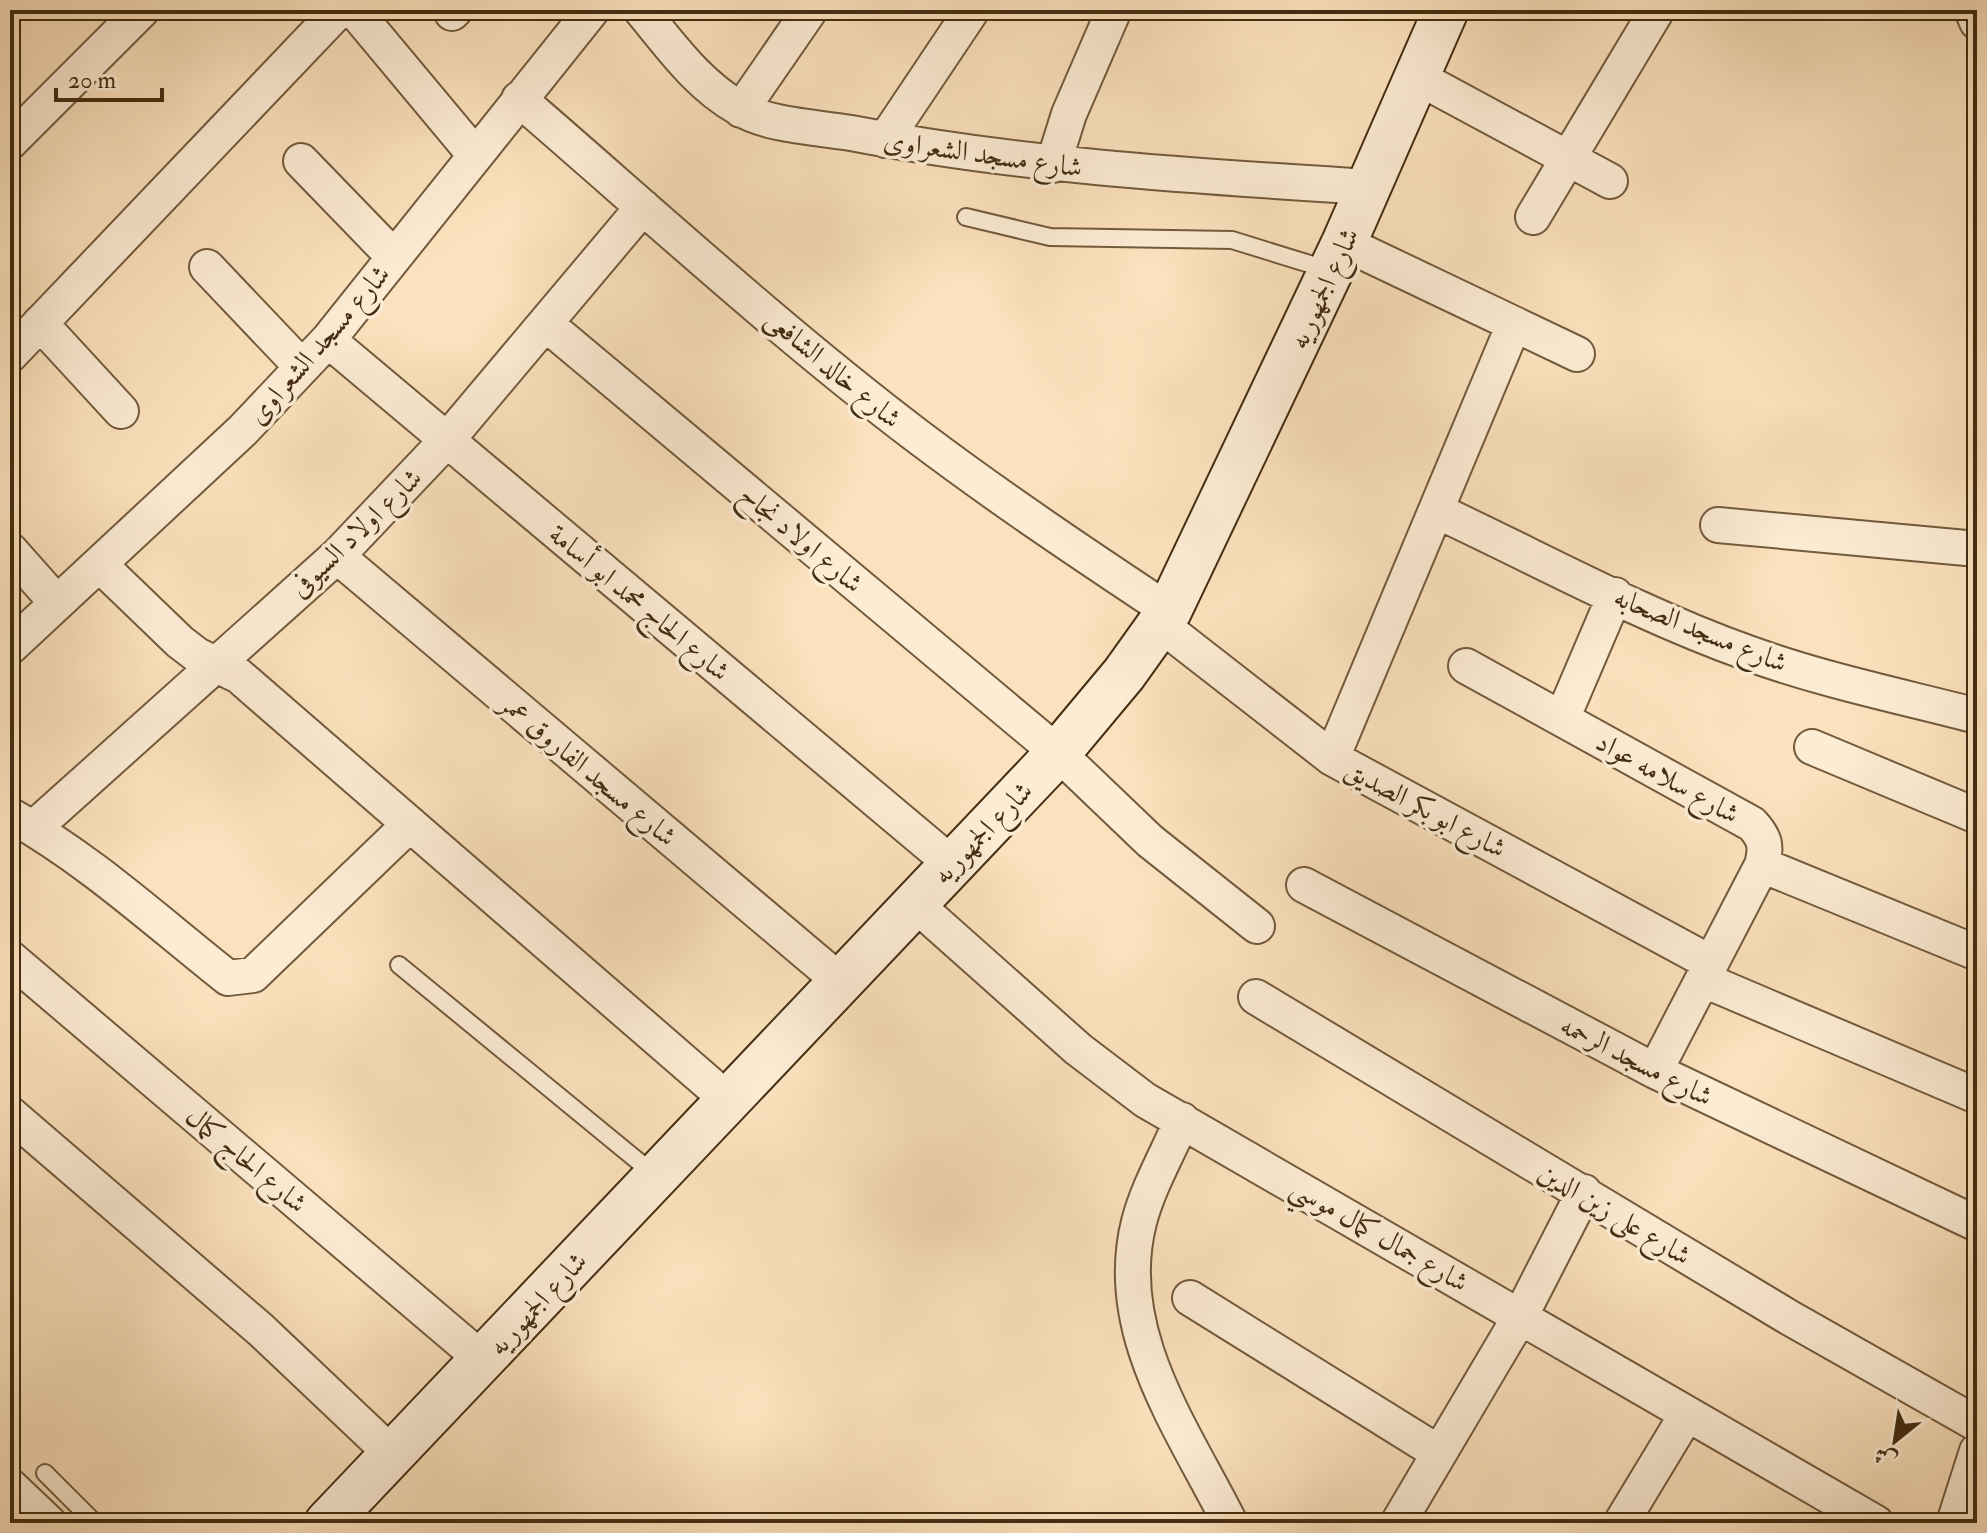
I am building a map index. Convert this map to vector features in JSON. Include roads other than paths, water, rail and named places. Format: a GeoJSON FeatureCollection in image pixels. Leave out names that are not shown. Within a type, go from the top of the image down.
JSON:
{"type":"FeatureCollection","features":[{"type":"Feature","properties":{"kind":"main road","name":"شارع الجمهوريه"},"geometry":{"type":"LineString","coordinates":[[327,1523],[394,1456],[1058,753],[1164,618],[1338,257],[1446,10]]}},
{"type":"Feature","properties":{"kind":"street"},"geometry":{"type":"LineString","coordinates":[[10,142],[142,10]]}},
{"type":"Feature","properties":{"kind":"street"},"geometry":{"type":"LineString","coordinates":[[11,353],[339,10]]}},
{"type":"Feature","properties":{"kind":"street"},"geometry":{"type":"LineString","coordinates":[[354,10],[475,155]]}},
{"type":"Feature","properties":{"kind":"street","name":"شارع مسجد الشعراوى"},"geometry":{"type":"LineString","coordinates":[[10,647],[243,430],[328,340],[592,10]]}},
{"type":"Feature","properties":{"kind":"street","name":"شارع مسجد الشعراوى"},"geometry":{"type":"LineString","coordinates":[[641,10],[693,71],[741,110],[885,140],[1053,165],[1369,187]]}},
{"type":"Feature","properties":{"kind":"street"},"geometry":{"type":"LineString","coordinates":[[741,110],[810,10]]}},
{"type":"Feature","properties":{"kind":"street"},"geometry":{"type":"LineString","coordinates":[[885,140],[972,10]]}},
{"type":"Feature","properties":{"kind":"street"},"geometry":{"type":"LineString","coordinates":[[1053,165],[1069,114],[1114,10]]}},
{"type":"Feature","properties":{"kind":"street"},"geometry":{"type":"LineString","coordinates":[[1533,217],[1657,10]]}},
{"type":"Feature","properties":{"kind":"street"},"geometry":{"type":"LineString","coordinates":[[1972,10],[1977,22]]}},
{"type":"Feature","properties":{"kind":"street"},"geometry":{"type":"LineString","coordinates":[[1417,77],[1610,181]]}},
{"type":"Feature","properties":{"kind":"street","name":"شارع خالد الشافعى"},"geometry":{"type":"LineString","coordinates":[[519,99],[914,434],[1164,618]]}},
{"type":"Feature","properties":{"kind":"street"},"geometry":{"type":"LineString","coordinates":[[301,161],[394,257]]}},
{"type":"Feature","properties":{"kind":"street","name":"شارع اولاد السيوفى"},"geometry":{"type":"LineString","coordinates":[[22,821],[215,662],[337,556],[447,440],[643,207]]}},
{"type":"Feature","properties":{"kind":"street"},"geometry":{"type":"LineString","coordinates":[[1338,257],[1514,324],[1577,354]]}},
{"type":"Feature","properties":{"kind":"street"},"geometry":{"type":"LineString","coordinates":[[207,267],[302,367]]}},
{"type":"Feature","properties":{"kind":"street"},"geometry":{"type":"LineString","coordinates":[[40,323],[121,411]]}},
{"type":"Feature","properties":{"kind":"street","name":"شارع اولاد نجاح"},"geometry":{"type":"LineString","coordinates":[[546,324],[1058,753],[1150,841],[1257,926]]}},
{"type":"Feature","properties":{"kind":"street"},"geometry":{"type":"LineString","coordinates":[[1332,758],[1514,324]]}},
{"type":"Feature","properties":{"kind":"street","name":"شارع الحاج محمد ابو أسامة"},"geometry":{"type":"LineString","coordinates":[[328,340],[952,864]]}},
{"type":"Feature","properties":{"kind":"street","name":"شارع مسجد الصحابه"},"geometry":{"type":"LineString","coordinates":[[1437,511],[1615,595],[1748,653],[1817,675],[1977,716]]}},
{"type":"Feature","properties":{"kind":"street"},"geometry":{"type":"LineString","coordinates":[[1718,525],[1977,549]]}},
{"type":"Feature","properties":{"kind":"street"},"geometry":{"type":"LineString","coordinates":[[10,550],[57,603]]}},
{"type":"Feature","properties":{"kind":"street","name":"شارع مسجد الفاروق عمر"},"geometry":{"type":"LineString","coordinates":[[337,556],[841,982]]}},
{"type":"Feature","properties":{"kind":"street"},"geometry":{"type":"LineString","coordinates":[[99,564],[180,642],[239,676],[728,1100]]}},
{"type":"Feature","properties":{"kind":"street"},"geometry":{"type":"LineString","coordinates":[[1562,719],[1615,595]]}},
{"type":"Feature","properties":{"kind":"street","name":"شارع ابو بكر الصديق"},"geometry":{"type":"LineString","coordinates":[[1164,618],[1332,758],[1708,971],[1977,1096]]}},
{"type":"Feature","properties":{"kind":"street","name":"شارع سلامه عواد"},"geometry":{"type":"LineString","coordinates":[[1466,666],[1752,824],[1764,836],[1766,848],[1762,865]]}},
{"type":"Feature","properties":{"kind":"street"},"geometry":{"type":"LineString","coordinates":[[1812,747],[1977,816]]}},
{"type":"Feature","properties":{"kind":"street"},"geometry":{"type":"LineString","coordinates":[[22,821],[101,874],[228,978],[240,979],[253,975],[410,824]]}},
{"type":"Feature","properties":{"kind":"street"},"geometry":{"type":"LineString","coordinates":[[1655,1071],[1762,865],[1977,953]]}},
{"type":"Feature","properties":{"kind":"street","name":"شارع مسجد الرحمه"},"geometry":{"type":"LineString","coordinates":[[1304,885],[1655,1071],[1977,1224]]}},
{"type":"Feature","properties":{"kind":"street","name":"شارع جمال كمال موسي"},"geometry":{"type":"LineString","coordinates":[[914,903],[1110,1076],[1876,1523]]}},
{"type":"Feature","properties":{"kind":"street","name":"شارع الحاج كمال"},"geometry":{"type":"LineString","coordinates":[[10,958],[483,1360]]}},
{"type":"Feature","properties":{"kind":"street","name":"شارع على زين الدين"},"geometry":{"type":"LineString","coordinates":[[1256,997],[1790,1318],[1977,1424]]}},
{"type":"Feature","properties":{"kind":"street"},"geometry":{"type":"LineString","coordinates":[[10,1114],[249,1320],[394,1456]]}},
{"type":"Feature","properties":{"kind":"street"},"geometry":{"type":"LineString","coordinates":[[1182,1120],[1139,1220],[1133,1262],[1134,1306],[1144,1350],[1161,1391],[1230,1523]]}},
{"type":"Feature","properties":{"kind":"street"},"geometry":{"type":"LineString","coordinates":[[1398,1523],[1521,1315],[1584,1192]]}},
{"type":"Feature","properties":{"kind":"street"},"geometry":{"type":"LineString","coordinates":[[1190,1298],[1439,1453]]}},
{"type":"Feature","properties":{"kind":"street"},"geometry":{"type":"LineString","coordinates":[[1621,1523],[1687,1414]]}},
{"type":"Feature","properties":{"kind":"street"},"geometry":{"type":"LineString","coordinates":[[1954,1523],[1977,1451]]}},
{"type":"Feature","properties":{"kind":"street"},"geometry":{"type":"LineString","coordinates":[[10,1486],[49,1523]]}},
{"type":"Feature","properties":{"kind":"lane"},"geometry":{"type":"LineString","coordinates":[[966,217],[1050,237],[1232,240],[1338,257]]}},
{"type":"Feature","properties":{"kind":"lane"},"geometry":{"type":"LineString","coordinates":[[399,965],[657,1176]]}},
{"type":"Feature","properties":{"kind":"lane"},"geometry":{"type":"LineString","coordinates":[[45,1473],[95,1523]]}}]}
